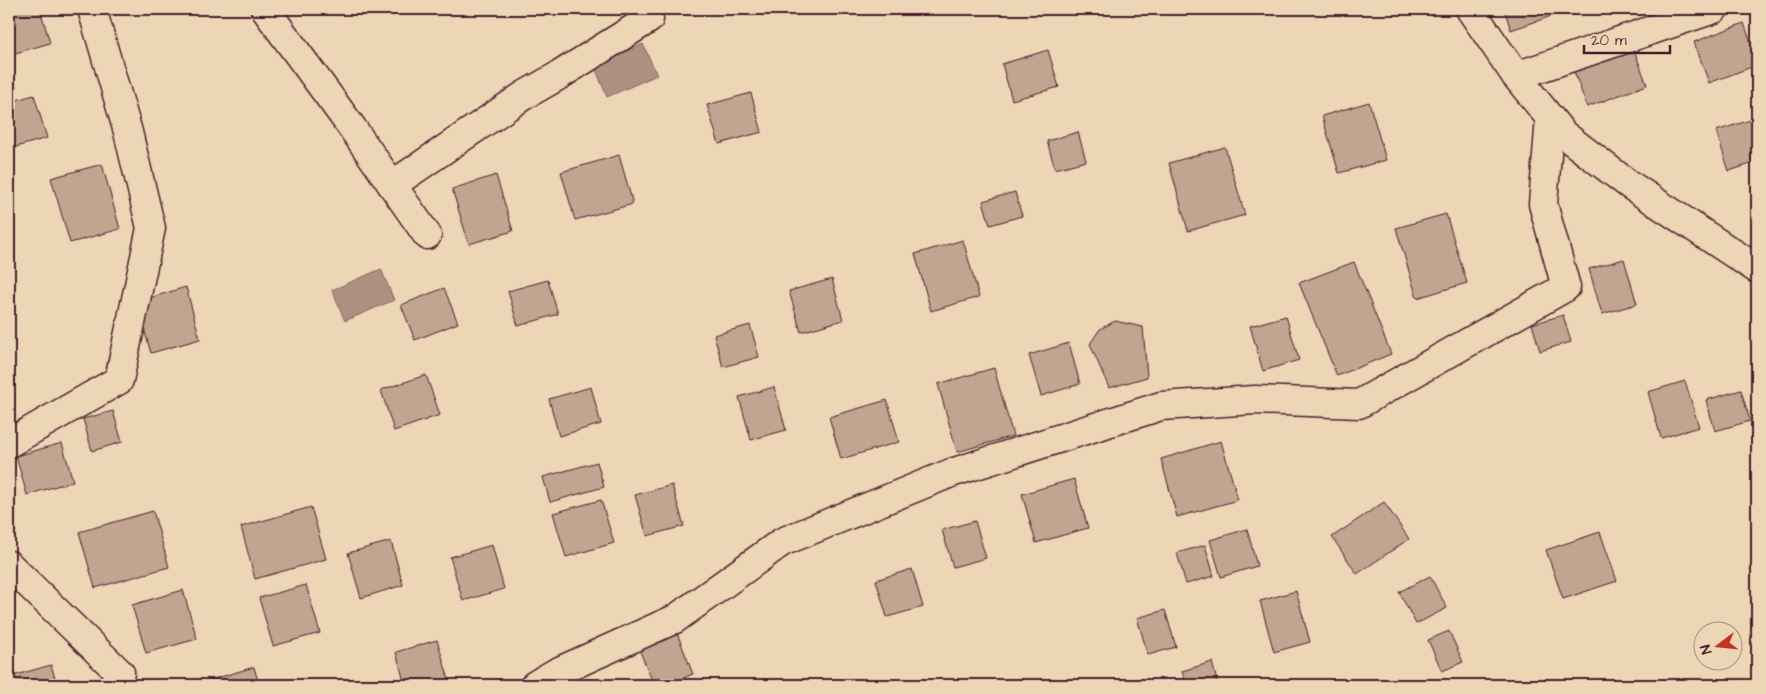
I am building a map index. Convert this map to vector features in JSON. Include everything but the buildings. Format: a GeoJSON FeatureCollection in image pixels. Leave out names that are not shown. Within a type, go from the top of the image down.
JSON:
{"type":"FeatureCollection","features":[{"type":"Feature","properties":{"kind":"street"},"geometry":{"type":"LineString","coordinates":[[9,443],[119,380],[151,228],[128,132],[92,9]]}},
{"type":"Feature","properties":{"kind":"street"},"geometry":{"type":"LineString","coordinates":[[265,9],[427,235]]}},
{"type":"Feature","properties":{"kind":"street"},"geometry":{"type":"LineString","coordinates":[[1470,9],[1516,76],[1562,134],[1627,183],[1757,269]]}},
{"type":"Feature","properties":{"kind":"street"},"geometry":{"type":"LineString","coordinates":[[1516,76],[1714,9]]}},
{"type":"Feature","properties":{"kind":"street"},"geometry":{"type":"LineString","coordinates":[[392,185],[523,96],[649,19]]}},
{"type":"Feature","properties":{"kind":"street"},"geometry":{"type":"LineString","coordinates":[[535,685],[555,673],[675,619],[782,542],[951,473],[1161,406],[1255,400],[1358,404],[1566,287],[1543,204],[1550,118]]}},
{"type":"Feature","properties":{"kind":"street"},"geometry":{"type":"LineString","coordinates":[[9,565],[120,673],[117,685]]}},
{"type":"Feature","properties":{"kind":"shaded area"},"geometry":{"type":"Polygon","coordinates":[[[643,44],[657,75],[607,97],[594,65],[643,44]]]}},
{"type":"Feature","properties":{"kind":"shaded area"},"geometry":{"type":"Polygon","coordinates":[[[381,269],[394,300],[345,321],[332,290],[381,269]]]}}]}
